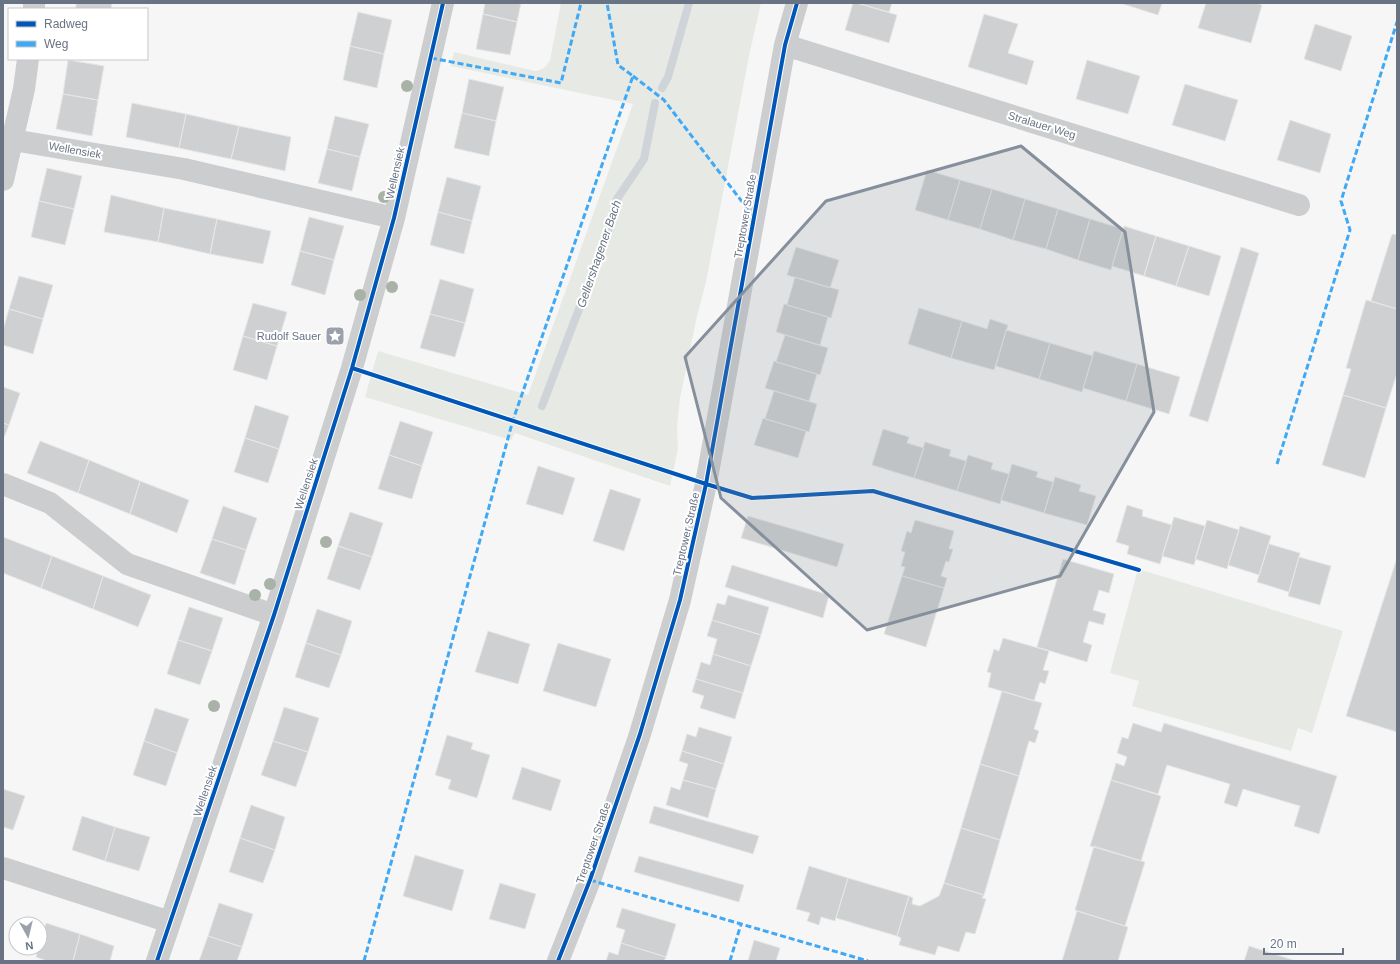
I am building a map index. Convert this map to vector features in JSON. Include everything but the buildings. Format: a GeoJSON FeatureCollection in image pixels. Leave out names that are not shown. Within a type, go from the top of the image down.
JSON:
{"type":"FeatureCollection","features":[{"type":"Feature","properties":{"kind":"street","name":"Wellensiek"},"geometry":{"type":"LineString","coordinates":[[157,961],[274,615],[352,368],[394,218],[443,3]]}},
{"type":"Feature","properties":{"kind":"street","name":"Treptower Straße"},"geometry":{"type":"LineString","coordinates":[[558,961],[590,880],[640,734],[680,600],[706,484],[785,45],[797,3]]}},
{"type":"Feature","properties":{"kind":"street","name":"Stralauer Weg"},"geometry":{"type":"LineString","coordinates":[[785,45],[1299,205]]}},
{"type":"Feature","properties":{"kind":"street"},"geometry":{"type":"LineString","coordinates":[[3,180],[24,89],[28,60]]}},
{"type":"Feature","properties":{"kind":"street","name":"Wellensiek"},"geometry":{"type":"LineString","coordinates":[[12,140],[184,169],[394,218]]}},
{"type":"Feature","properties":{"kind":"street"},"geometry":{"type":"LineString","coordinates":[[3,484],[50,503],[127,564],[274,615]]}},
{"type":"Feature","properties":{"kind":"street"},"geometry":{"type":"LineString","coordinates":[[3,868],[170,922]]}},
{"type":"Feature","properties":{"kind":"highlighted area"},"geometry":{"type":"Polygon","coordinates":[[[1021,146],[1125,232],[1154,412],[1060,576],[867,630],[721,498],[685,357],[826,201],[1021,146]]]}},
{"type":"Feature","properties":{"kind":"shaded area"},"geometry":{"type":"Polygon","coordinates":[[[561,3],[761,3],[749,56],[706,282],[697,316],[680,398],[677,426],[678,449],[670,486],[515,433],[511,440],[365,397],[378,351],[528,395],[633,104],[451,66],[454,52],[535,71],[542,69],[550,60],[561,3]]]}},
{"type":"Feature","properties":{"kind":"shaded area"},"geometry":{"type":"Polygon","coordinates":[[[1138,569],[1343,631],[1312,733],[1298,728],[1291,751],[1132,706],[1139,681],[1110,673],[1138,569]]]}},
{"type":"Feature","properties":{"kind":"waterway","name":"Gellershagener Bach"},"geometry":{"type":"LineString","coordinates":[[662,88],[668,77],[689,3]]}},
{"type":"Feature","properties":{"kind":"waterway","name":"Gellershagener Bach"},"geometry":{"type":"LineString","coordinates":[[542,406],[604,245],[617,199],[644,159],[655,103]]}},
{"type":"Feature","properties":{"kind":"marked path"},"geometry":{"type":"LineString","coordinates":[[431,58],[561,83],[581,3]]}},
{"type":"Feature","properties":{"kind":"marked path"},"geometry":{"type":"LineString","coordinates":[[364,961],[513,420],[633,76],[618,65],[607,3]]}},
{"type":"Feature","properties":{"kind":"marked path"},"geometry":{"type":"LineString","coordinates":[[1277,464],[1350,230],[1341,201],[1397,22]]}},
{"type":"Feature","properties":{"kind":"marked path"},"geometry":{"type":"LineString","coordinates":[[633,76],[664,100],[753,216]]}},
{"type":"Feature","properties":{"kind":"marked path"},"geometry":{"type":"LineString","coordinates":[[590,880],[868,961]]}},
{"type":"Feature","properties":{"kind":"marked path"},"geometry":{"type":"LineString","coordinates":[[730,961],[741,924]]}},
{"type":"Feature","properties":{"kind":"cycle path"},"geometry":{"type":"LineString","coordinates":[[157,961],[274,615],[352,368],[394,218],[443,3]]}},
{"type":"Feature","properties":{"kind":"cycle path"},"geometry":{"type":"LineString","coordinates":[[558,961],[590,880],[640,734],[680,600],[706,484],[785,45],[797,3]]}},
{"type":"Feature","properties":{"kind":"cycle path"},"geometry":{"type":"LineString","coordinates":[[352,368],[752,498],[873,491],[1139,570]]}},
{"type":"Feature","properties":{"kind":"place","name":"Rudolf Sauer"},"geometry":{"type":"Point","coordinates":[335,336]}}]}
